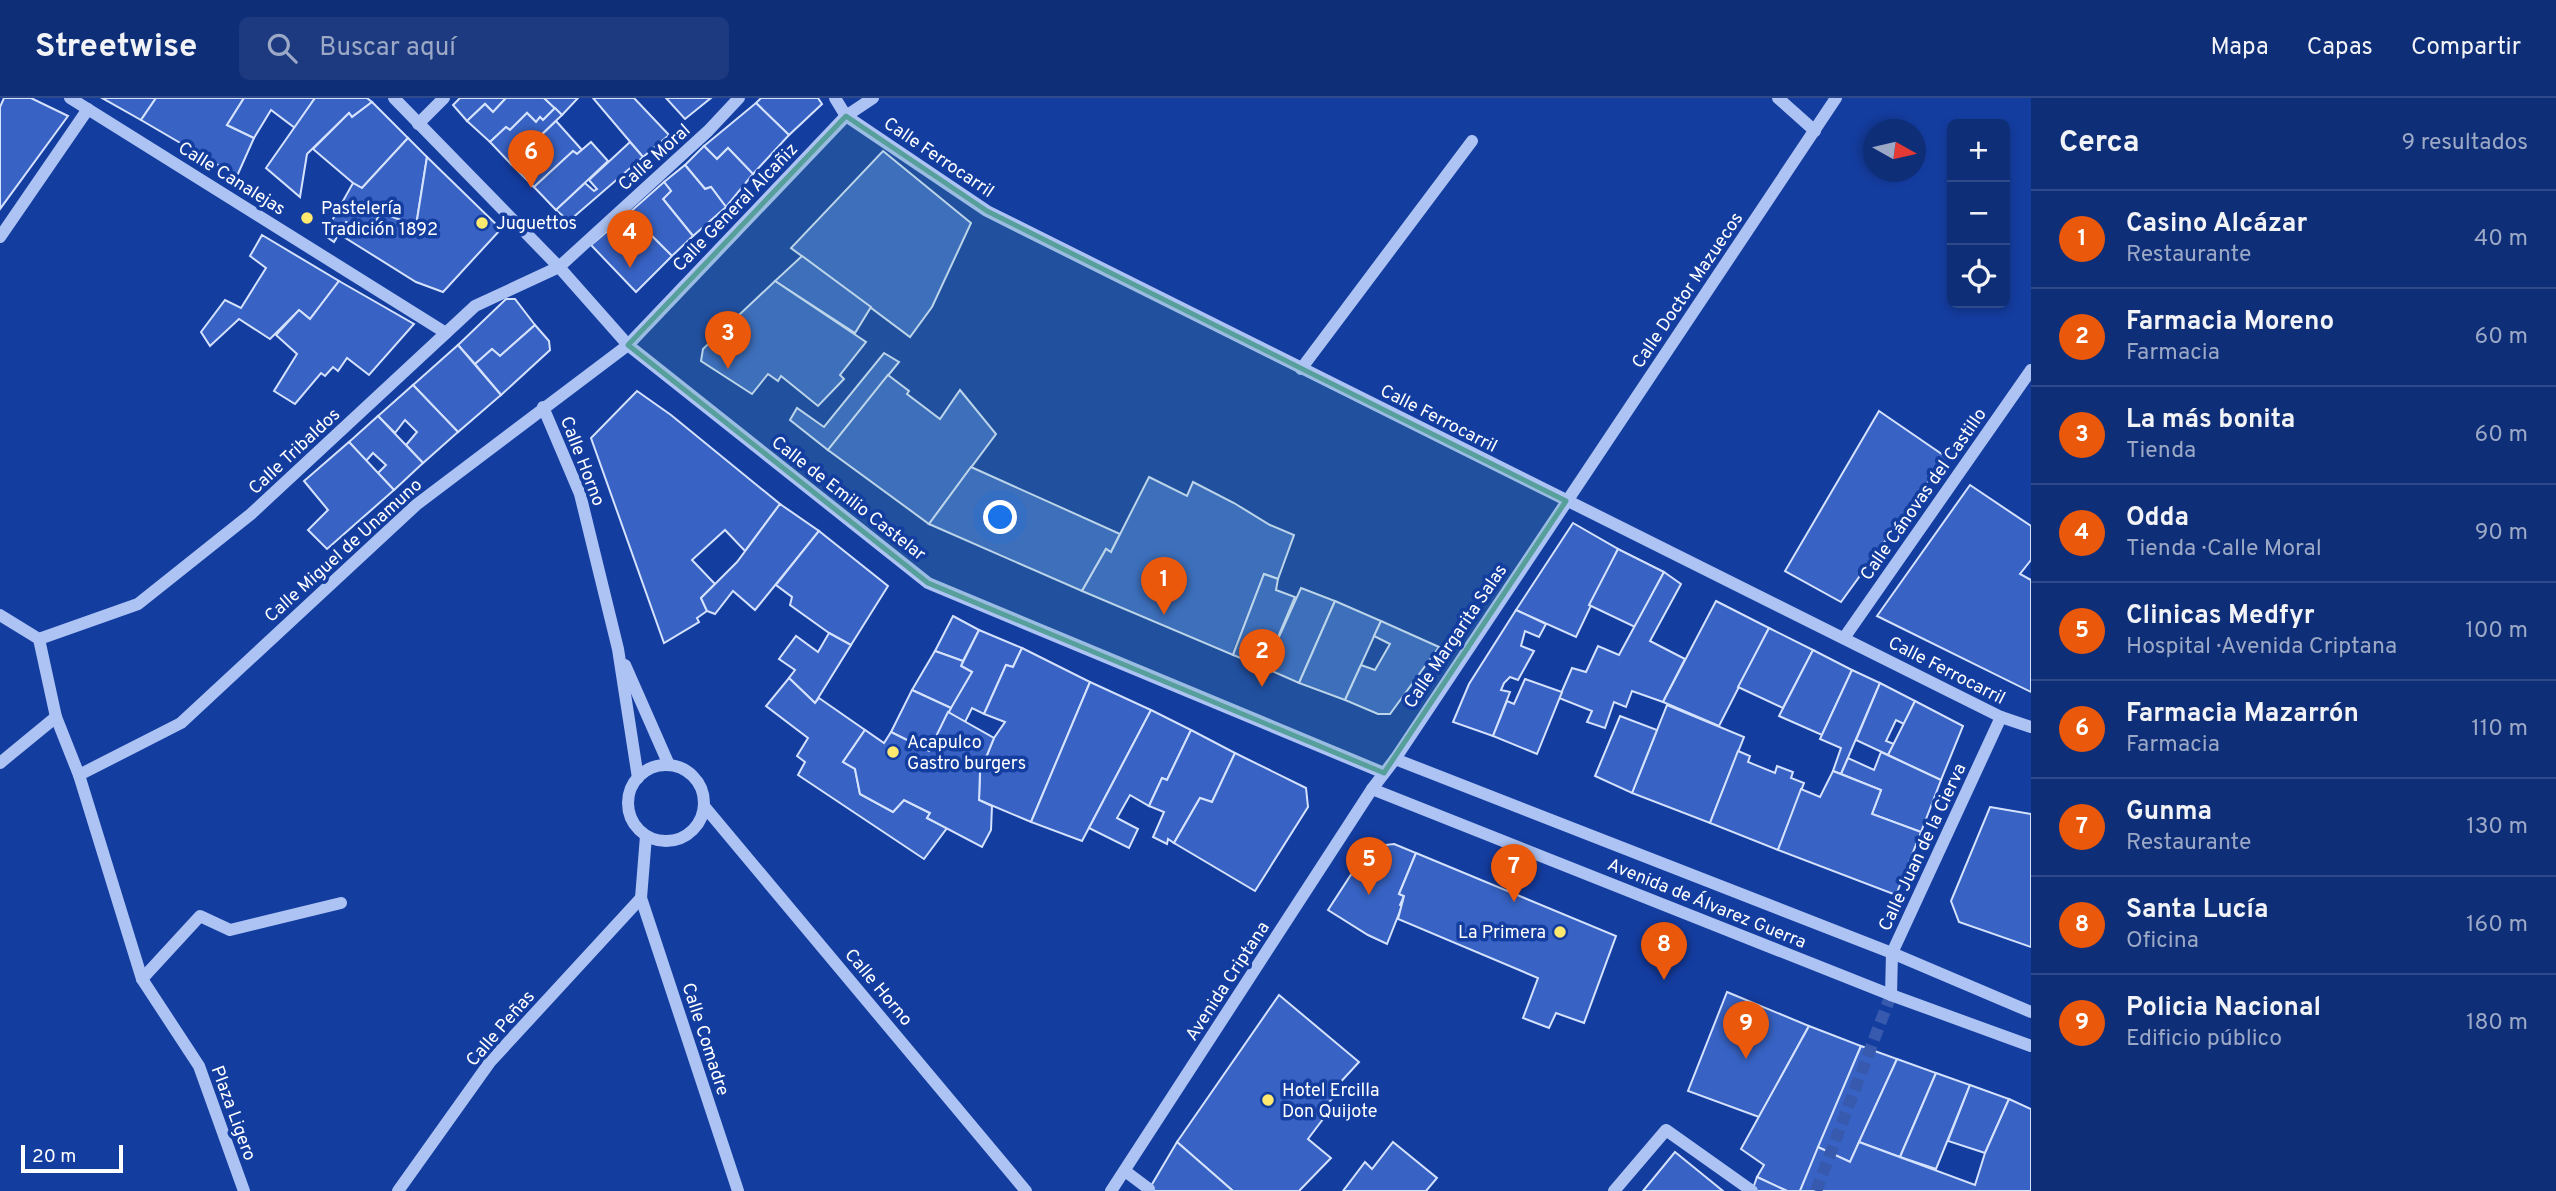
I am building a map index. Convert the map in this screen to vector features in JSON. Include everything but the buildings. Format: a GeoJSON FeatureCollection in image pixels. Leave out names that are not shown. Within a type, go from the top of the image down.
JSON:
{"type":"FeatureCollection","features":[{"type":"Feature","properties":{"kind":"street","name":"Calle Canalejas"},"geometry":{"type":"LineString","coordinates":[[69,98],[446,333]]}},
{"type":"Feature","properties":{"kind":"street","name":"Calle de Emilio Castelar"},"geometry":{"type":"LineString","coordinates":[[394,98],[559,267],[628,345],[928,583],[1384,773]]}},
{"type":"Feature","properties":{"kind":"street"},"geometry":{"type":"LineString","coordinates":[[418,124],[444,98]]}},
{"type":"Feature","properties":{"kind":"street","name":"Calle Moral"},"geometry":{"type":"LineString","coordinates":[[559,267],[708,131],[739,98]]}},
{"type":"Feature","properties":{"kind":"street"},"geometry":{"type":"LineString","coordinates":[[835,98],[846,116]]}},
{"type":"Feature","properties":{"kind":"street","name":"Calle General Alcañiz"},"geometry":{"type":"LineString","coordinates":[[628,345],[846,116],[873,98]]}},
{"type":"Feature","properties":{"kind":"street"},"geometry":{"type":"LineString","coordinates":[[1778,98],[1815,131]]}},
{"type":"Feature","properties":{"kind":"street","name":"Calle Doctor Mazuecos"},"geometry":{"type":"LineString","coordinates":[[1566,501],[1836,98]]}},
{"type":"Feature","properties":{"kind":"street"},"geometry":{"type":"LineString","coordinates":[[0,237],[88,109]]}},
{"type":"Feature","properties":{"kind":"street","name":"Calle Ferrocarril"},"geometry":{"type":"LineString","coordinates":[[846,116],[987,211],[2001,717],[2031,727]]}},
{"type":"Feature","properties":{"kind":"street"},"geometry":{"type":"LineString","coordinates":[[1301,369],[1472,141]]}},
{"type":"Feature","properties":{"kind":"street","name":"Calle Tribaldos"},"geometry":{"type":"LineString","coordinates":[[39,639],[138,604],[251,514],[475,306],[559,267]]}},
{"type":"Feature","properties":{"kind":"street","name":"Calle Miguel de Unamuno"},"geometry":{"type":"LineString","coordinates":[[79,775],[181,723],[416,505],[628,345]]}},
{"type":"Feature","properties":{"kind":"street","name":"Calle Cánovas del Castillo"},"geometry":{"type":"LineString","coordinates":[[1844,638],[2031,370]]}},
{"type":"Feature","properties":{"kind":"street","name":"Calle Horno"},"geometry":{"type":"LineString","coordinates":[[544,407],[580,494],[618,649],[638,778]]}},
{"type":"Feature","properties":{"kind":"street","name":"Calle Margarita Salas"},"geometry":{"type":"LineString","coordinates":[[1372,789],[1395,759],[1566,501]]}},
{"type":"Feature","properties":{"kind":"street"},"geometry":{"type":"LineString","coordinates":[[0,615],[39,639]]}},
{"type":"Feature","properties":{"kind":"street","name":"Plaza Ligero"},"geometry":{"type":"LineString","coordinates":[[39,639],[56,717],[79,775],[142,979],[199,1066],[244,1191]]}},
{"type":"Feature","properties":{"kind":"street","name":"Calle Horno"},"geometry":{"type":"LineString","coordinates":[[618,649],[669,765]]}},
{"type":"Feature","properties":{"kind":"street"},"geometry":{"type":"LineString","coordinates":[[0,763],[56,717]]}},
{"type":"Feature","properties":{"kind":"street","name":"Calle Juan de la Cierva"},"geometry":{"type":"LineString","coordinates":[[1891,996],[1892,953],[2001,717]]}},
{"type":"Feature","properties":{"kind":"street","name":"Avenida de Álvarez Guerra"},"geometry":{"type":"LineString","coordinates":[[1395,759],[1892,953],[2031,1012]]}},
{"type":"Feature","properties":{"kind":"street"},"geometry":{"type":"LineString","coordinates":[[669,765],[691,774],[704,794],[701,819],[694,830],[671,842],[646,836],[636,827],[628,802],[631,789],[638,778],[658,766],[669,765]]}},
{"type":"Feature","properties":{"kind":"street","name":"Avenida de Álvarez Guerra"},"geometry":{"type":"LineString","coordinates":[[1372,789],[1891,996],[2031,1046]]}},
{"type":"Feature","properties":{"kind":"street","name":"Avenida Criptana"},"geometry":{"type":"LineString","coordinates":[[1111,1191],[1372,789]]}},
{"type":"Feature","properties":{"kind":"street","name":"Calle Horno"},"geometry":{"type":"LineString","coordinates":[[704,806],[1026,1191]]}},
{"type":"Feature","properties":{"kind":"street"},"geometry":{"type":"LineString","coordinates":[[641,898],[646,836]]}},
{"type":"Feature","properties":{"kind":"street","name":"Calle Peñas"},"geometry":{"type":"LineString","coordinates":[[398,1191],[490,1062],[641,898]]}},
{"type":"Feature","properties":{"kind":"street","name":"Calle Comadre"},"geometry":{"type":"LineString","coordinates":[[641,898],[738,1191]]}},
{"type":"Feature","properties":{"kind":"street"},"geometry":{"type":"LineString","coordinates":[[142,979],[200,916],[230,930],[341,903]]}},
{"type":"Feature","properties":{"kind":"street"},"geometry":{"type":"LineString","coordinates":[[1614,1191],[1666,1130],[1752,1191]]}},
{"type":"Feature","properties":{"kind":"street"},"geometry":{"type":"LineString","coordinates":[[1125,1171],[1149,1189]]}},
{"type":"Feature","properties":{"kind":"highlighted area"},"geometry":{"type":"Polygon","coordinates":[[[846,116],[987,211],[1566,501],[1384,773],[928,583],[628,345],[846,116]]]}},
{"type":"Feature","properties":{"kind":"tunnel"},"geometry":{"type":"LineString","coordinates":[[1816,1191],[1891,995]]}},
{"type":"Feature","properties":{"kind":"place","name":"Farmacia Mazarrón"},"geometry":{"type":"Point","coordinates":[531,188]}},
{"type":"Feature","properties":{"kind":"place","name":"Pastelería Tradición 1892"},"geometry":{"type":"Point","coordinates":[307,218]}},
{"type":"Feature","properties":{"kind":"place","name":"Juguettos"},"geometry":{"type":"Point","coordinates":[482,223]}},
{"type":"Feature","properties":{"kind":"place","name":"Odda"},"geometry":{"type":"Point","coordinates":[630,268]}},
{"type":"Feature","properties":{"kind":"place","name":"La más bonita"},"geometry":{"type":"Point","coordinates":[728,369]}},
{"type":"Feature","properties":{"kind":"place","name":"Casino Alcázar"},"geometry":{"type":"Point","coordinates":[1164,615]}},
{"type":"Feature","properties":{"kind":"place","name":"Farmacia Moreno"},"geometry":{"type":"Point","coordinates":[1262,687]}},
{"type":"Feature","properties":{"kind":"place","name":"Acapulco Gastro burgers"},"geometry":{"type":"Point","coordinates":[893,752]}},
{"type":"Feature","properties":{"kind":"place","name":"Clinicas Medfyr"},"geometry":{"type":"Point","coordinates":[1369,895]}},
{"type":"Feature","properties":{"kind":"place","name":"Gunma"},"geometry":{"type":"Point","coordinates":[1514,902]}},
{"type":"Feature","properties":{"kind":"place","name":"La Primera"},"geometry":{"type":"Point","coordinates":[1560,932]}},
{"type":"Feature","properties":{"kind":"place","name":"Santa Lucía"},"geometry":{"type":"Point","coordinates":[1664,980]}},
{"type":"Feature","properties":{"kind":"place","name":"Policia Nacional"},"geometry":{"type":"Point","coordinates":[1746,1059]}},
{"type":"Feature","properties":{"kind":"place","name":"Hotel Ercilla Don Quijote"},"geometry":{"type":"Point","coordinates":[1268,1100]}}]}
